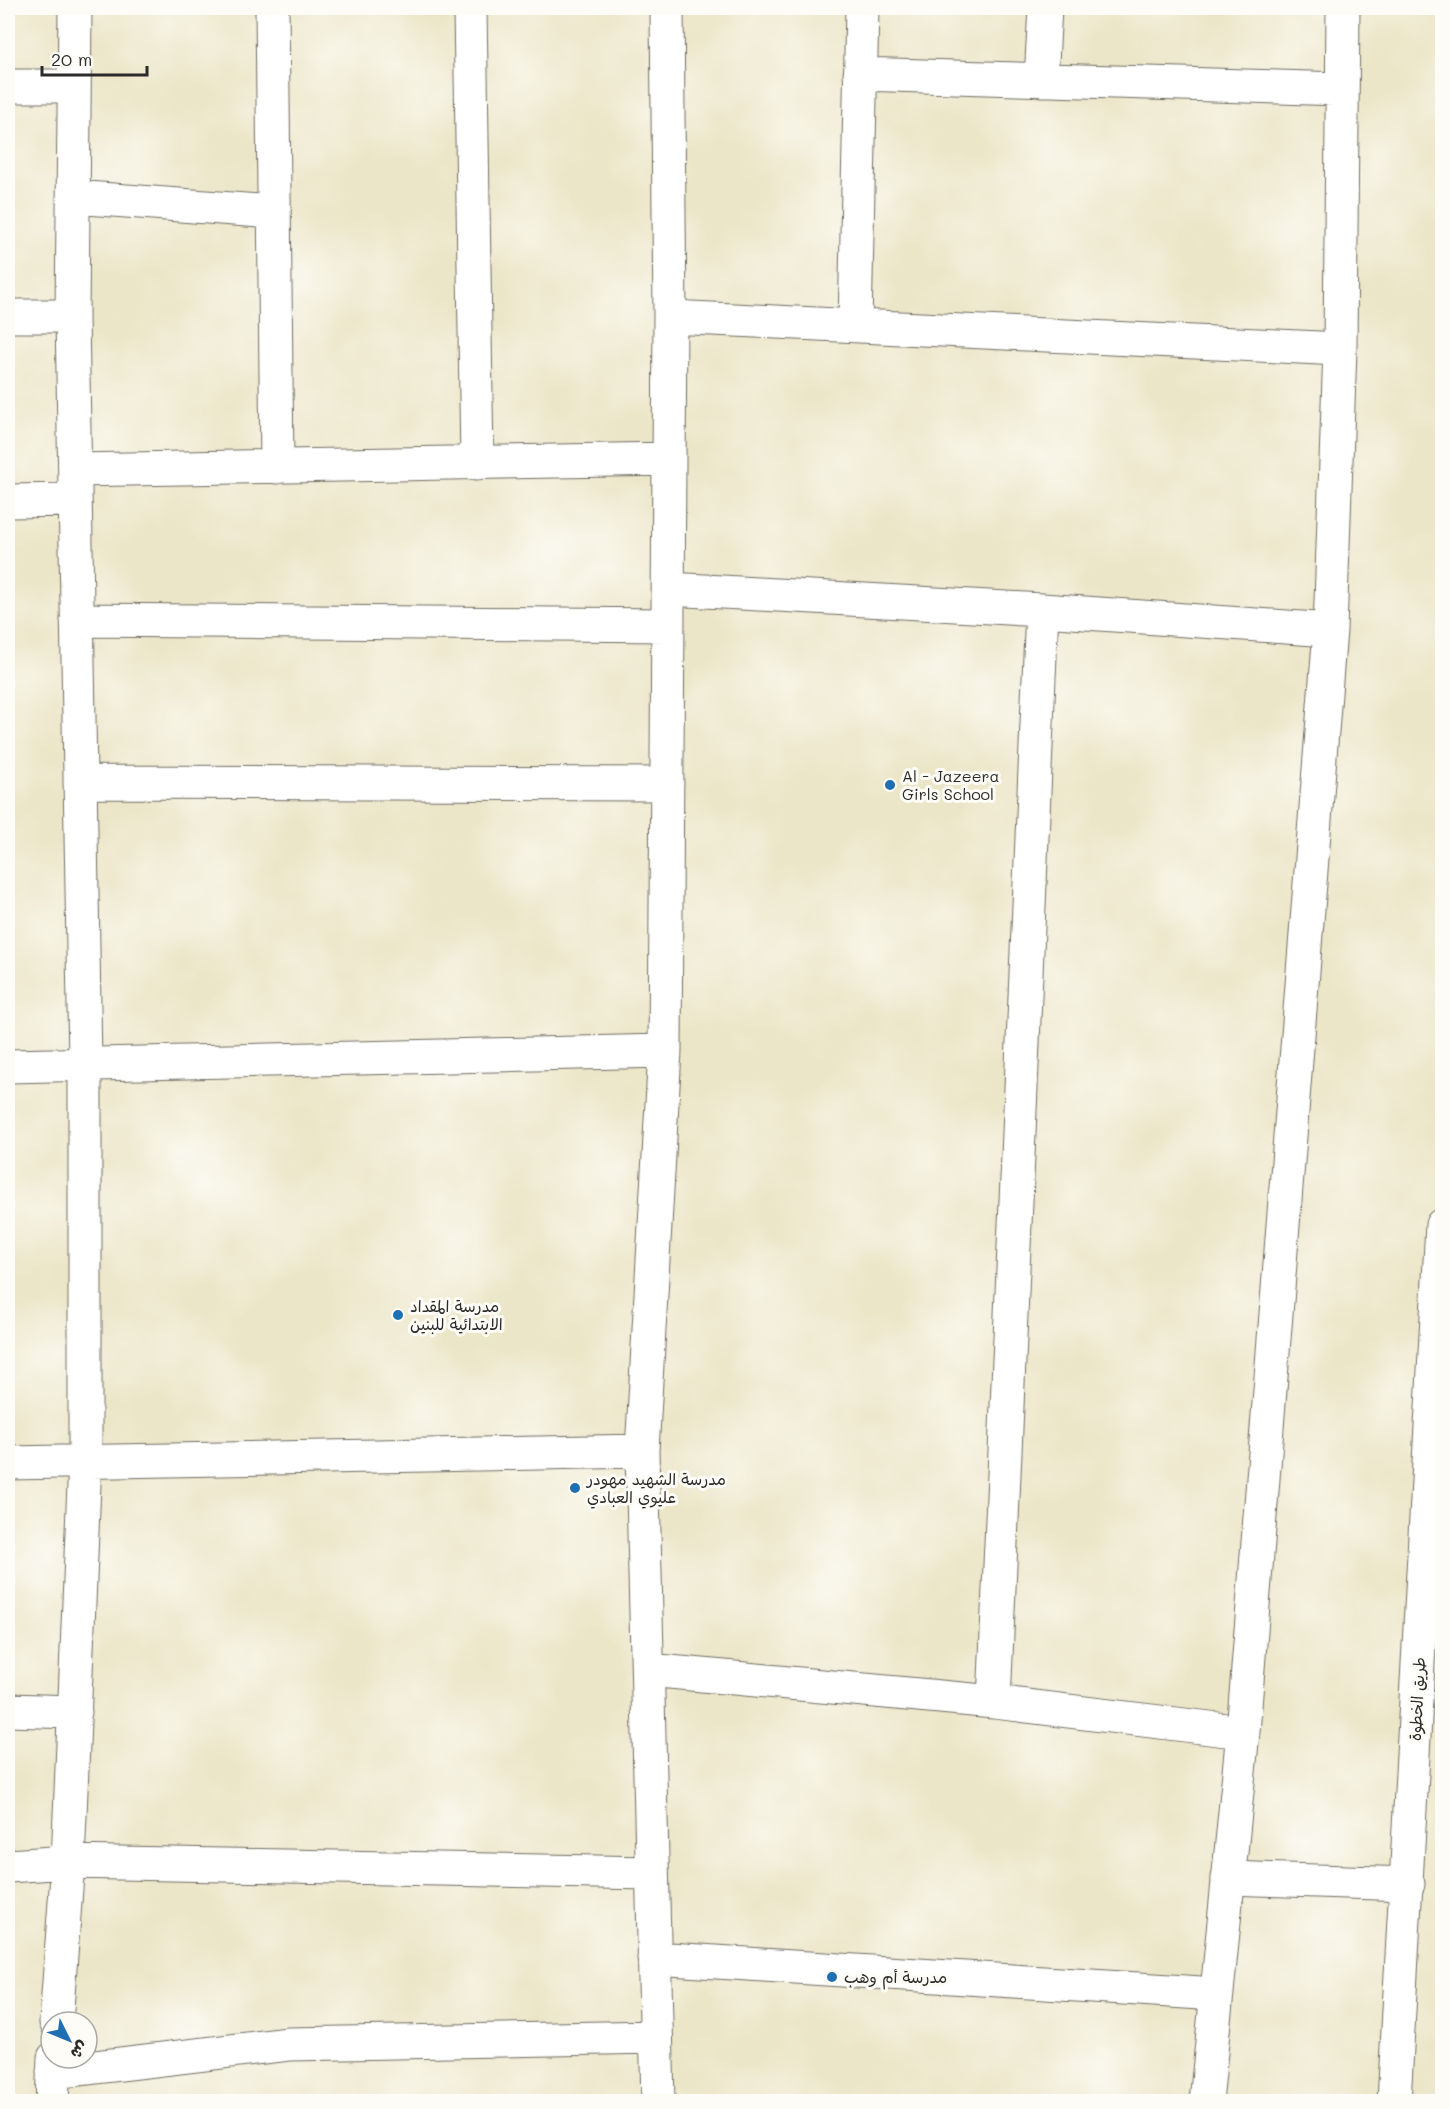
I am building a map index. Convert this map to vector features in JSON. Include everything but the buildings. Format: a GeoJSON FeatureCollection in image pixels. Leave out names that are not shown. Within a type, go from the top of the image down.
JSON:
{"type":"FeatureCollection","features":[{"type":"Feature","properties":{"kind":"main road"},"geometry":{"type":"LineString","coordinates":[[57,2010],[68,1862],[86,1461],[85,1062],[72,315],[75,8]]}},
{"type":"Feature","properties":{"kind":"main road"},"geometry":{"type":"LineString","coordinates":[[272,8],[277,467]]}},
{"type":"Feature","properties":{"kind":"main road"},"geometry":{"type":"LineString","coordinates":[[470,8],[477,463]]}},
{"type":"Feature","properties":{"kind":"main road"},"geometry":{"type":"LineString","coordinates":[[658,2102],[642,1451],[665,1051],[670,317],[667,8]]}},
{"type":"Feature","properties":{"kind":"main road"},"geometry":{"type":"LineString","coordinates":[[855,325],[862,8]]}},
{"type":"Feature","properties":{"kind":"main road"},"geometry":{"type":"LineString","coordinates":[[1041,80],[1045,8]]}},
{"type":"Feature","properties":{"kind":"main road"},"geometry":{"type":"LineString","coordinates":[[1206,2102],[1243,1732],[1330,630],[1340,349],[1343,8]]}},
{"type":"Feature","properties":{"kind":"main road"},"geometry":{"type":"LineString","coordinates":[[860,74],[1341,89]]}},
{"type":"Feature","properties":{"kind":"main road"},"geometry":{"type":"LineString","coordinates":[[8,86],[74,86]]}},
{"type":"Feature","properties":{"kind":"main road"},"geometry":{"type":"LineString","coordinates":[[73,197],[274,212]]}},
{"type":"Feature","properties":{"kind":"main road"},"geometry":{"type":"LineString","coordinates":[[8,316],[72,315]]}},
{"type":"Feature","properties":{"kind":"main road"},"geometry":{"type":"LineString","coordinates":[[670,317],[1340,349]]}},
{"type":"Feature","properties":{"kind":"main road"},"geometry":{"type":"LineString","coordinates":[[8,501],[75,485],[277,467],[669,459]]}},
{"type":"Feature","properties":{"kind":"main road"},"geometry":{"type":"LineString","coordinates":[[669,589],[1042,610],[1330,630]]}},
{"type":"Feature","properties":{"kind":"main road"},"geometry":{"type":"LineString","coordinates":[[994,1702],[1042,610]]}},
{"type":"Feature","properties":{"kind":"main road"},"geometry":{"type":"LineString","coordinates":[[77,621],[668,625]]}},
{"type":"Feature","properties":{"kind":"main road"},"geometry":{"type":"LineString","coordinates":[[80,782],[667,784]]}},
{"type":"Feature","properties":{"kind":"main road"},"geometry":{"type":"LineString","coordinates":[[8,1066],[85,1062],[665,1051]]}},
{"type":"Feature","properties":{"kind":"main road","name":"طريق الخطوة"},"geometry":{"type":"LineString","coordinates":[[1394,2102],[1443,1225]]}},
{"type":"Feature","properties":{"kind":"main road"},"geometry":{"type":"LineString","coordinates":[[8,1463],[642,1451]]}},
{"type":"Feature","properties":{"kind":"main road"},"geometry":{"type":"LineString","coordinates":[[648,1670],[994,1702],[1243,1732]]}},
{"type":"Feature","properties":{"kind":"main road"},"geometry":{"type":"LineString","coordinates":[[8,1710],[75,1712]]}},
{"type":"Feature","properties":{"kind":"main road"},"geometry":{"type":"LineString","coordinates":[[8,1866],[68,1862],[652,1873]]}},
{"type":"Feature","properties":{"kind":"main road"},"geometry":{"type":"LineString","coordinates":[[1228,1878],[1407,1884]]}},
{"type":"Feature","properties":{"kind":"main road"},"geometry":{"type":"LineString","coordinates":[[654,1958],[1217,1994]]}},
{"type":"Feature","properties":{"kind":"main road"},"geometry":{"type":"LineString","coordinates":[[53,2077],[289,2044],[656,2037]]}},
{"type":"Feature","properties":{"kind":"place","name":"Al - Jazeera Girls School"},"geometry":{"type":"Point","coordinates":[890,785]}},
{"type":"Feature","properties":{"kind":"place","name":"مدرسة المقداد الابتدائية للبنين"},"geometry":{"type":"Point","coordinates":[398,1315]}},
{"type":"Feature","properties":{"kind":"place","name":"مدرسة الشهيد مهودر عليوي العبادي"},"geometry":{"type":"Point","coordinates":[575,1488]}},
{"type":"Feature","properties":{"kind":"place","name":"مدرسة أم وهب"},"geometry":{"type":"Point","coordinates":[832,1977]}}]}
